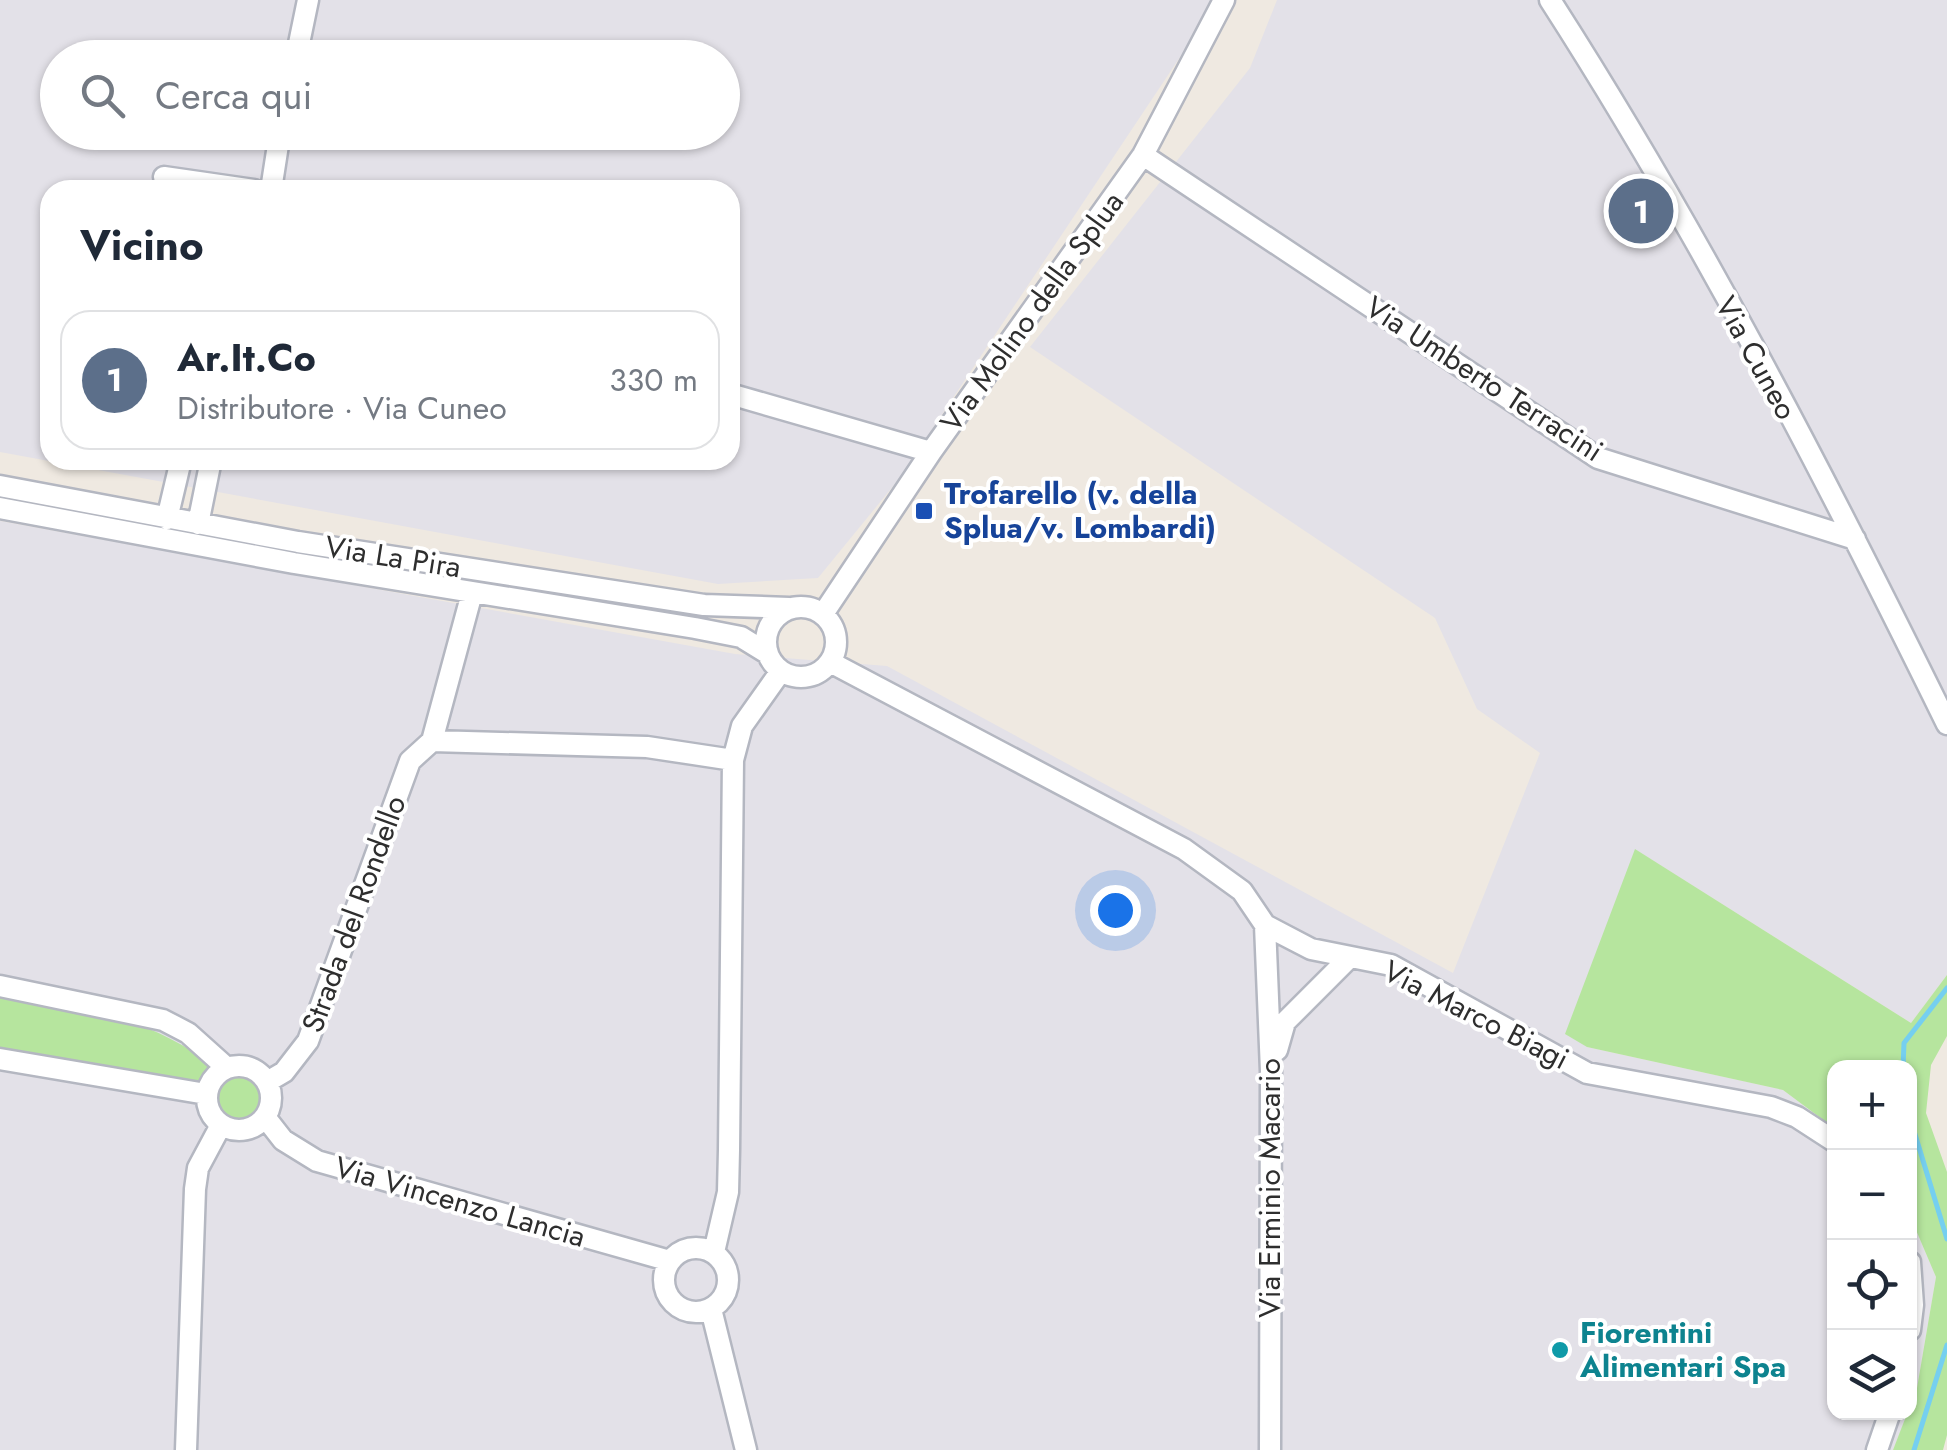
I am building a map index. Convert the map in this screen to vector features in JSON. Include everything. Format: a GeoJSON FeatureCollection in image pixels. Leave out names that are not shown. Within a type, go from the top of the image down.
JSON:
{"type":"FeatureCollection","features":[{"type":"Feature","properties":{"kind":"street"},"geometry":{"type":"LineString","coordinates":[[300,40],[308,0]]}},
{"type":"Feature","properties":{"kind":"street","name":"Via Molino della Splua"},"geometry":{"type":"LineString","coordinates":[[823,614],[931,452],[1144,155],[1224,0]]}},
{"type":"Feature","properties":{"kind":"street","name":"Via Cuneo"},"geometry":{"type":"LineString","coordinates":[[1550,0],[1616,104],[1855,539],[1947,724]]}},
{"type":"Feature","properties":{"kind":"street"},"geometry":{"type":"LineString","coordinates":[[273,180],[277,150]]}},
{"type":"Feature","properties":{"kind":"street","name":"Via Umberto Terracini"},"geometry":{"type":"LineString","coordinates":[[1144,155],[1598,458],[1855,539]]}},
{"type":"Feature","properties":{"kind":"street"},"geometry":{"type":"LineString","coordinates":[[164,176],[190,180]]}},
{"type":"Feature","properties":{"kind":"street"},"geometry":{"type":"LineString","coordinates":[[740,397],[931,452]]}},
{"type":"Feature","properties":{"kind":"street"},"geometry":{"type":"LineString","coordinates":[[168,519],[178,470]]}},
{"type":"Feature","properties":{"kind":"street"},"geometry":{"type":"LineString","coordinates":[[198,524],[209,470]]}},
{"type":"Feature","properties":{"kind":"street","name":"Via La Pira"},"geometry":{"type":"LineString","coordinates":[[0,486],[168,519],[704,606],[789,608]]}},
{"type":"Feature","properties":{"kind":"street","name":"Via La Pira"},"geometry":{"type":"LineString","coordinates":[[0,508],[741,637],[767,653]]}},
{"type":"Feature","properties":{"kind":"street","name":"Strada del Rondello"},"geometry":{"type":"LineString","coordinates":[[267,1082],[284,1072],[308,1042],[410,761],[432,741],[472,593]]}},
{"type":"Feature","properties":{"kind":"street"},"geometry":{"type":"LineString","coordinates":[[789,608],[812,608],[823,614],[837,642],[830,662],[813,675],[781,672],[767,653],[772,622],[789,608]]}},
{"type":"Feature","properties":{"kind":"street","name":"Via Marco Biagi"},"geometry":{"type":"LineString","coordinates":[[830,662],[1184,850],[1242,891],[1265,925],[1312,949],[1390,965],[1586,1073],[1771,1107],[1798,1116],[1827,1136]]}},
{"type":"Feature","properties":{"kind":"street"},"geometry":{"type":"LineString","coordinates":[[714,1252],[694,1247],[670,1261],[664,1282],[672,1301],[690,1312],[711,1309],[725,1295],[729,1276],[714,1252],[729,1164],[734,760],[742,726],[781,672]]}},
{"type":"Feature","properties":{"kind":"street"},"geometry":{"type":"LineString","coordinates":[[432,741],[647,747],[734,760]]}},
{"type":"Feature","properties":{"kind":"street","name":"Via Erminio Macario"},"geometry":{"type":"LineString","coordinates":[[1265,925],[1271,1071],[1270,1450]]}},
{"type":"Feature","properties":{"kind":"street"},"geometry":{"type":"LineString","coordinates":[[1271,1071],[1285,1022],[1349,958]]}},
{"type":"Feature","properties":{"kind":"street"},"geometry":{"type":"LineString","coordinates":[[0,986],[164,1020],[188,1033],[228,1068]]}},
{"type":"Feature","properties":{"kind":"street"},"geometry":{"type":"LineString","coordinates":[[0,1059],[206,1094]]}},
{"type":"Feature","properties":{"kind":"street"},"geometry":{"type":"LineString","coordinates":[[246,1066],[267,1082],[271,1100],[265,1117],[250,1129],[221,1126],[209,1112],[206,1094],[213,1078],[228,1068],[246,1066]]}},
{"type":"Feature","properties":{"kind":"street","name":"Via Vincenzo Lancia"},"geometry":{"type":"LineString","coordinates":[[265,1117],[283,1140],[317,1161],[670,1261]]}},
{"type":"Feature","properties":{"kind":"street"},"geometry":{"type":"LineString","coordinates":[[186,1450],[195,1189],[202,1158],[221,1126]]}},
{"type":"Feature","properties":{"kind":"street"},"geometry":{"type":"LineString","coordinates":[[711,1309],[746,1450]]}},
{"type":"Feature","properties":{"kind":"street"},"geometry":{"type":"LineString","coordinates":[[1877,1450],[1887,1420]]}},
{"type":"Feature","properties":{"kind":"shaded area"},"geometry":{"type":"Polygon","coordinates":[[[0,0],[1218,0],[899,479],[818,578],[718,584],[98,470],[740,470],[740,180],[40,180],[40,459],[0,452],[0,0]]]}},
{"type":"Feature","properties":{"kind":"shaded area"},"geometry":{"type":"Polygon","coordinates":[[[1277,0],[1947,0],[1947,975],[1911,1023],[1636,850],[1587,1047],[1783,1090],[1827,1123],[1827,1420],[1905,1420],[1893,1450],[0,1450],[0,521],[735,654],[887,666],[1453,973],[1540,753],[1477,709],[1435,618],[1030,347],[1250,68],[1277,0]]]}},
{"type":"Feature","properties":{"kind":"shaded area"},"geometry":{"type":"Polygon","coordinates":[[[1917,1232],[1936,1277],[1917,1388],[1917,1232]]]}},
{"type":"Feature","properties":{"kind":"green space"},"geometry":{"type":"Polygon","coordinates":[[[1635,849],[1911,1023],[1947,975],[1947,1036],[1931,1065],[1926,1113],[1947,1172],[1947,1435],[1943,1450],[1893,1450],[1905,1420],[1917,1420],[1917,1388],[1936,1277],[1917,1232],[1917,1060],[1827,1060],[1827,1123],[1783,1090],[1587,1047],[1565,1034],[1635,849]]]}},
{"type":"Feature","properties":{"kind":"green space"},"geometry":{"type":"Polygon","coordinates":[[[0,994],[108,1015],[157,1032],[208,1061],[209,1073],[199,1083],[0,1049],[0,994]]]}},
{"type":"Feature","properties":{"kind":"green space"},"geometry":{"type":"Polygon","coordinates":[[[238,1075],[253,1082],[260,1097],[253,1112],[238,1119],[223,1112],[216,1097],[223,1082],[238,1075]]]}},
{"type":"Feature","properties":{"kind":"waterway"},"geometry":{"type":"LineString","coordinates":[[1903,1060],[1904,1043],[1947,988]]}},
{"type":"Feature","properties":{"kind":"waterway"},"geometry":{"type":"LineString","coordinates":[[1917,1141],[1947,1239]]}},
{"type":"Feature","properties":{"kind":"waterway"},"geometry":{"type":"LineString","coordinates":[[1914,1450],[1947,1345]]}},
{"type":"Feature","properties":{"kind":"place","name":"Ar.It.Co"},"geometry":{"type":"Point","coordinates":[1641,211]}},
{"type":"Feature","properties":{"kind":"place","name":"Trofarello (v. della Splua/v. Lombardi)"},"geometry":{"type":"Point","coordinates":[924,511]}},
{"type":"Feature","properties":{"kind":"place","name":"Fiorentini Alimentari Spa"},"geometry":{"type":"Point","coordinates":[1560,1350]}}]}
